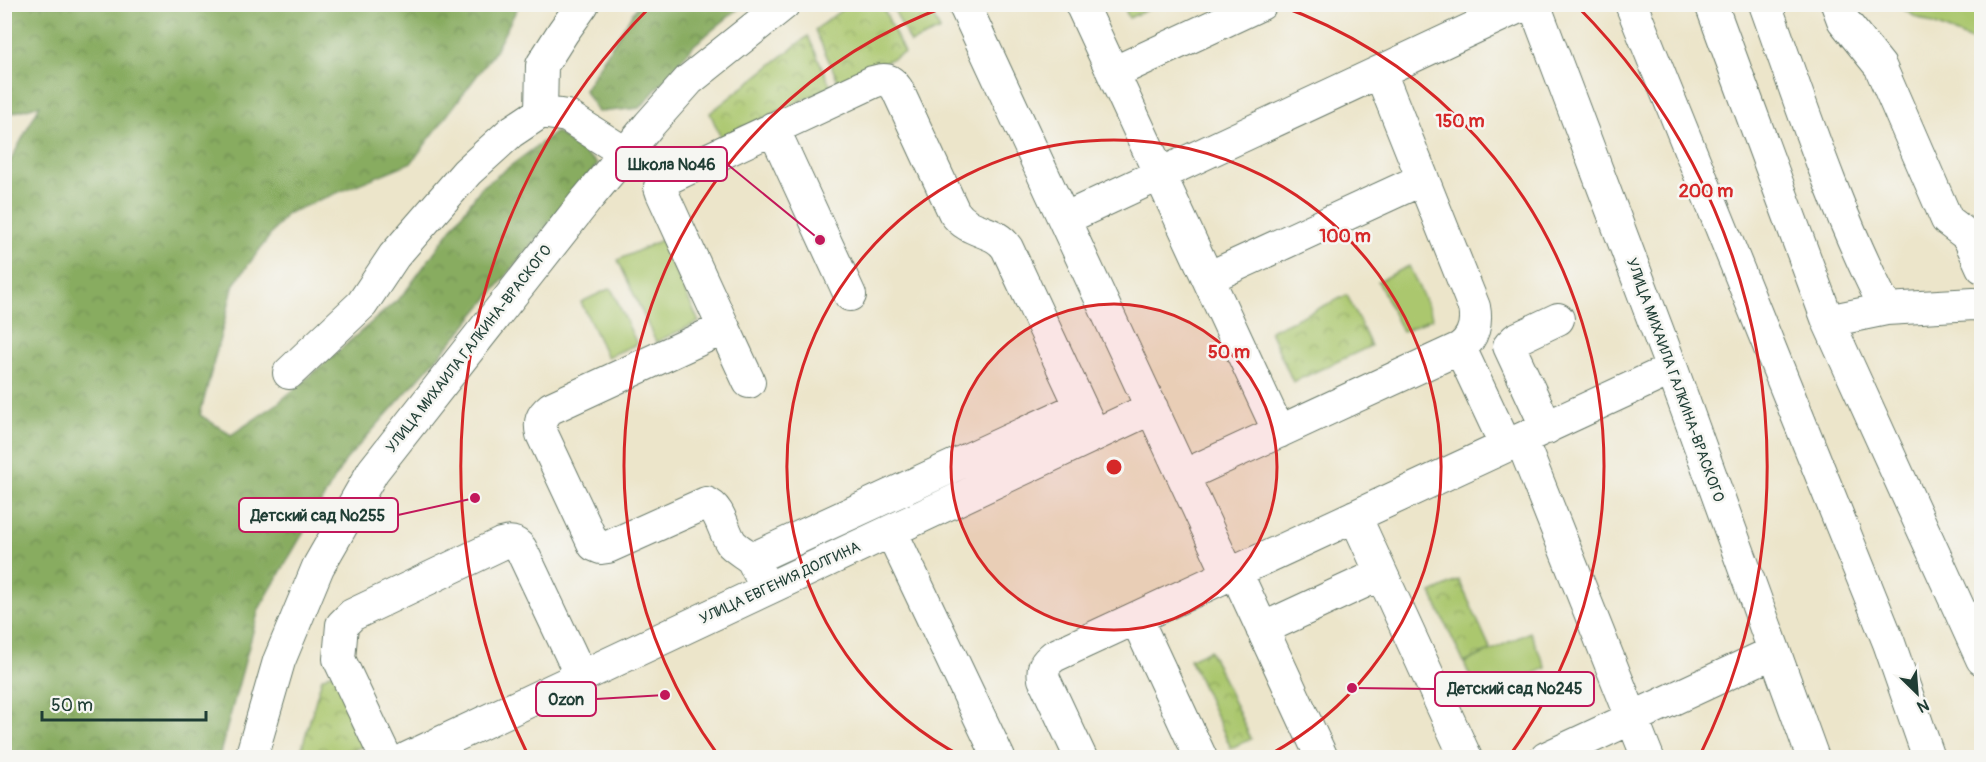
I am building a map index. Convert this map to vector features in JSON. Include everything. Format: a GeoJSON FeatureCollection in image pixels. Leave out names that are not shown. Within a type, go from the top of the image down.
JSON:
{"type":"FeatureCollection","features":[{"type":"Feature","properties":{"kind":"street"},"geometry":{"type":"LineString","coordinates":[[541,112],[542,65],[583,4]]}},
{"type":"Feature","properties":{"kind":"street","name":"УЛИЦА МИХАИЛА ГАЛКИНА-ВРАСКОГО"},"geometry":{"type":"LineString","coordinates":[[251,758],[279,661],[318,567],[373,471],[625,153],[689,80],[784,4]]}},
{"type":"Feature","properties":{"kind":"street"},"geometry":{"type":"LineString","coordinates":[[964,4],[1183,476],[1263,629],[1322,758]]}},
{"type":"Feature","properties":{"kind":"street"},"geometry":{"type":"LineString","coordinates":[[1081,4],[1279,432]]}},
{"type":"Feature","properties":{"kind":"street"},"geometry":{"type":"LineString","coordinates":[[1113,73],[1261,4]]}},
{"type":"Feature","properties":{"kind":"street"},"geometry":{"type":"LineString","coordinates":[[1064,219],[1525,4]]}},
{"type":"Feature","properties":{"kind":"street","name":"УЛИЦА МИХАИЛА ГАЛКИНА-ВРАСКОГО"},"geometry":{"type":"LineString","coordinates":[[1534,4],[1672,369],[1813,758]]}},
{"type":"Feature","properties":{"kind":"street"},"geometry":{"type":"LineString","coordinates":[[1631,4],[1889,643],[1929,758]]}},
{"type":"Feature","properties":{"kind":"street"},"geometry":{"type":"LineString","coordinates":[[1711,4],[1828,321],[1982,659]]}},
{"type":"Feature","properties":{"kind":"street"},"geometry":{"type":"LineString","coordinates":[[1765,4],[1812,136],[1866,271],[1886,309]]}},
{"type":"Feature","properties":{"kind":"street"},"geometry":{"type":"LineString","coordinates":[[1837,4],[1844,20],[1880,66],[1947,220],[1968,237],[1982,267]]}},
{"type":"Feature","properties":{"kind":"street"},"geometry":{"type":"LineString","coordinates":[[1183,476],[1460,348],[1471,336],[1476,316],[1380,72]]}},
{"type":"Feature","properties":{"kind":"street"},"geometry":{"type":"LineString","coordinates":[[749,382],[660,187],[670,176],[873,82],[884,79],[892,81],[897,89],[961,222],[1002,241],[1007,248],[1094,435]]}},
{"type":"Feature","properties":{"kind":"street"},"geometry":{"type":"LineString","coordinates":[[289,373],[362,304],[394,256],[467,172],[511,132],[541,112],[567,116],[625,153]]}},
{"type":"Feature","properties":{"kind":"street"},"geometry":{"type":"LineString","coordinates":[[773,128],[850,295]]}},
{"type":"Feature","properties":{"kind":"street"},"geometry":{"type":"LineString","coordinates":[[1208,278],[1423,179]]}},
{"type":"Feature","properties":{"kind":"street"},"geometry":{"type":"LineString","coordinates":[[1828,321],[1886,309],[1974,304],[1982,306]]}},
{"type":"Feature","properties":{"kind":"street"},"geometry":{"type":"LineString","coordinates":[[1558,319],[1515,339],[1509,346],[1524,438],[1648,758]]}},
{"type":"Feature","properties":{"kind":"street"},"geometry":{"type":"LineString","coordinates":[[724,328],[550,408],[539,424],[594,545],[601,548],[608,547],[706,503],[712,505],[732,543],[752,559],[766,589]]}},
{"type":"Feature","properties":{"kind":"street"},"geometry":{"type":"LineString","coordinates":[[1460,348],[1524,438]]}},
{"type":"Feature","properties":{"kind":"street"},"geometry":{"type":"LineString","coordinates":[[1081,758],[1044,679],[1042,670],[1046,662],[1054,656],[1672,369]]}},
{"type":"Feature","properties":{"kind":"street"},"geometry":{"type":"LineString","coordinates":[[752,559],[1081,407]]}},
{"type":"Feature","properties":{"kind":"street","name":"УЛИЦА ЕВГЕНИЯ ДОЛГИНА"},"geometry":{"type":"LineString","coordinates":[[408,758],[1152,408]]}},
{"type":"Feature","properties":{"kind":"street"},"geometry":{"type":"LineString","coordinates":[[1355,516],[1466,758]]}},
{"type":"Feature","properties":{"kind":"street"},"geometry":{"type":"LineString","coordinates":[[891,531],[999,758]]}},
{"type":"Feature","properties":{"kind":"street"},"geometry":{"type":"LineString","coordinates":[[386,758],[339,659],[342,625],[352,615],[501,544],[510,541],[517,544],[581,676]]}},
{"type":"Feature","properties":{"kind":"street"},"geometry":{"type":"LineString","coordinates":[[1263,629],[1382,574]]}},
{"type":"Feature","properties":{"kind":"street"},"geometry":{"type":"LineString","coordinates":[[1136,618],[1201,758]]}},
{"type":"Feature","properties":{"kind":"street"},"geometry":{"type":"LineString","coordinates":[[1546,758],[1774,652]]}},
{"type":"Feature","properties":{"kind":"green space"},"geometry":{"type":"Polygon","coordinates":[[[5,5],[519,5],[494,53],[412,162],[286,214],[234,284],[200,415],[231,435],[277,404],[403,295],[481,188],[556,132],[598,164],[461,331],[345,461],[259,609],[219,757],[5,757],[4,173],[40,105],[5,115],[5,5]]]}},
{"type":"Feature","properties":{"kind":"green space"},"geometry":{"type":"Polygon","coordinates":[[[638,5],[743,5],[693,46],[640,108],[598,112],[584,90],[638,5]]]}},
{"type":"Feature","properties":{"kind":"green space"},"geometry":{"type":"Polygon","coordinates":[[[848,5],[882,5],[904,53],[839,83],[815,30],[848,5]]]}},
{"type":"Feature","properties":{"kind":"green space"},"geometry":{"type":"Polygon","coordinates":[[[892,5],[928,5],[940,30],[910,43],[892,5]]]}},
{"type":"Feature","properties":{"kind":"green space"},"geometry":{"type":"Polygon","coordinates":[[[1123,5],[1158,5],[1129,18],[1123,5]]]}},
{"type":"Feature","properties":{"kind":"green space"},"geometry":{"type":"Polygon","coordinates":[[[1897,5],[1981,5],[1981,44],[1914,16],[1897,5]]]}},
{"type":"Feature","properties":{"kind":"green space"},"geometry":{"type":"Polygon","coordinates":[[[808,36],[831,87],[721,138],[710,113],[808,36]]]}},
{"type":"Feature","properties":{"kind":"green space"},"geometry":{"type":"Polygon","coordinates":[[[661,240],[699,322],[656,342],[618,260],[661,240]]]}},
{"type":"Feature","properties":{"kind":"green space"},"geometry":{"type":"Polygon","coordinates":[[[1409,266],[1433,318],[1402,332],[1378,281],[1409,266]]]}},
{"type":"Feature","properties":{"kind":"green space"},"geometry":{"type":"Polygon","coordinates":[[[611,288],[637,344],[607,357],[581,302],[611,288]]]}},
{"type":"Feature","properties":{"kind":"green space"},"geometry":{"type":"Polygon","coordinates":[[[1347,295],[1371,346],[1293,382],[1270,331],[1347,295]]]}},
{"type":"Feature","properties":{"kind":"green space"},"geometry":{"type":"Polygon","coordinates":[[[1459,580],[1491,650],[1464,663],[1431,593],[1459,580]]]}},
{"type":"Feature","properties":{"kind":"green space"},"geometry":{"type":"Polygon","coordinates":[[[1530,632],[1546,668],[1480,698],[1464,663],[1530,632]]]}},
{"type":"Feature","properties":{"kind":"green space"},"geometry":{"type":"Polygon","coordinates":[[[1210,650],[1251,739],[1231,748],[1190,659],[1210,650]]]}},
{"type":"Feature","properties":{"kind":"green space"},"geometry":{"type":"Polygon","coordinates":[[[337,670],[372,742],[339,757],[299,758],[322,678],[337,670]]]}},
{"type":"Feature","properties":{"kind":"place","name":"Школа №46"},"geometry":{"type":"Point","coordinates":[820,240]}},
{"type":"Feature","properties":{"kind":"place","name":"Детский сад №255"},"geometry":{"type":"Point","coordinates":[475,498]}},
{"type":"Feature","properties":{"kind":"place","name":"Детский сад №245"},"geometry":{"type":"Point","coordinates":[1352,688]}},
{"type":"Feature","properties":{"kind":"place","name":"Ozon"},"geometry":{"type":"Point","coordinates":[665,695]}}]}
